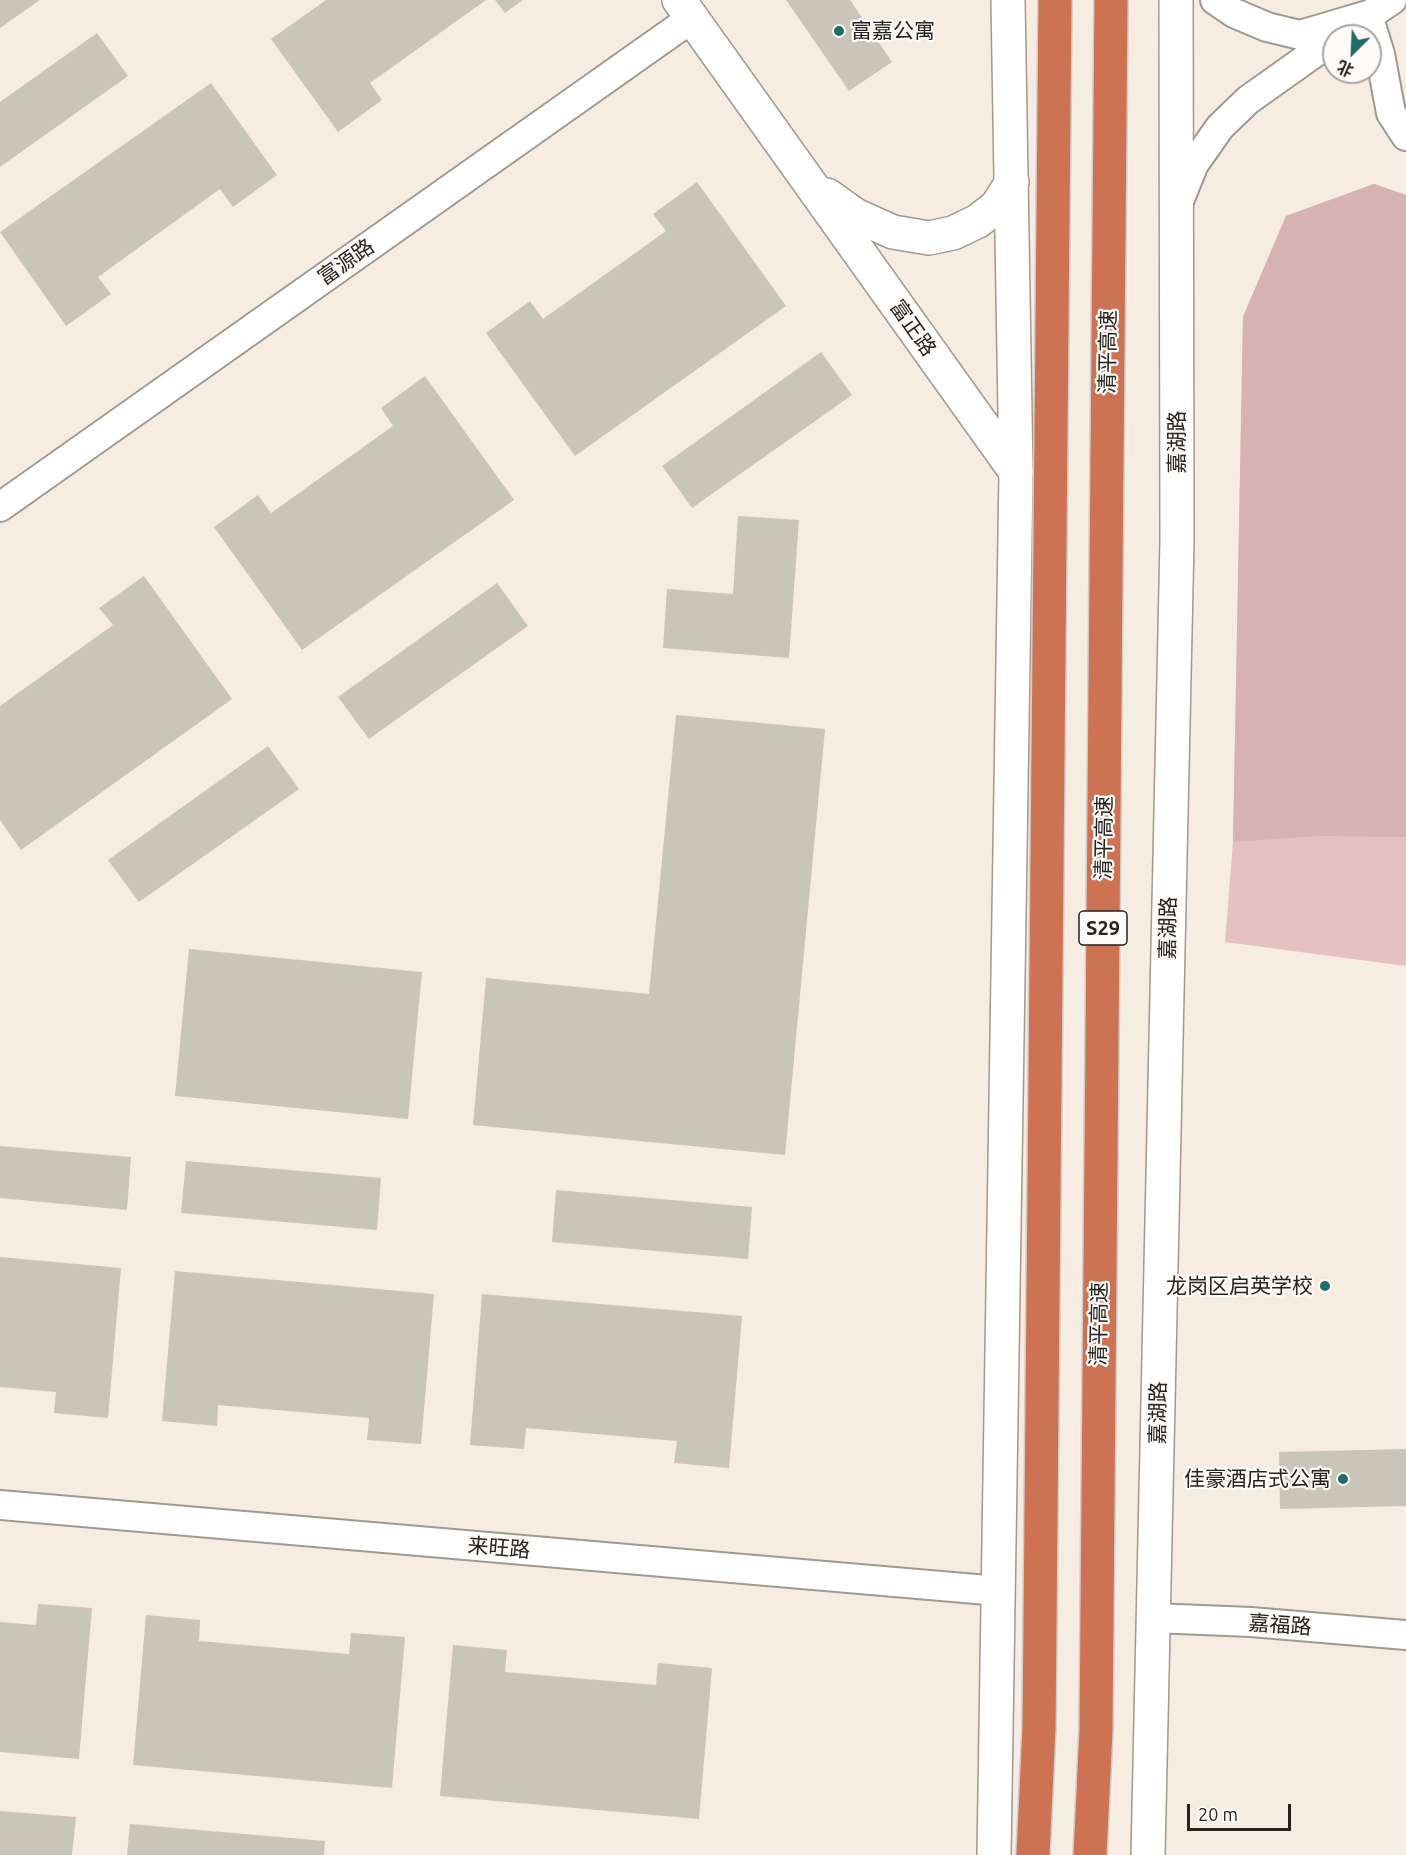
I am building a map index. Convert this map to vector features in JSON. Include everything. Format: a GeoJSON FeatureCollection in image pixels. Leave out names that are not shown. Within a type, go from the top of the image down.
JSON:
{"type":"FeatureCollection","features":[{"type":"Feature","properties":{"kind":"highway"},"geometry":{"type":"LineString","coordinates":[[1034,1855],[1039,1692],[1055,0]]}},
{"type":"Feature","properties":{"kind":"highway","name":"清平高速"},"geometry":{"type":"LineString","coordinates":[[1090,1855],[1096,1719],[1111,0]]}},
{"type":"Feature","properties":{"kind":"main road"},"geometry":{"type":"LineString","coordinates":[[994,1855],[1016,472],[1008,0]]}},
{"type":"Feature","properties":{"kind":"main road","name":"嘉湖路"},"geometry":{"type":"LineString","coordinates":[[1148,1855],[1177,541],[1176,0]]}},
{"type":"Feature","properties":{"kind":"main road","name":"富正路"},"geometry":{"type":"LineString","coordinates":[[685,9],[1016,472]]}},
{"type":"Feature","properties":{"kind":"main road","name":"富正路"},"geometry":{"type":"LineString","coordinates":[[810,184],[855,215],[893,232],[929,238],[953,233],[978,221],[997,206],[1012,182]]}},
{"type":"Feature","properties":{"kind":"street"},"geometry":{"type":"LineString","coordinates":[[1215,0],[1234,13],[1267,27],[1300,35],[1380,7]]}},
{"type":"Feature","properties":{"kind":"street"},"geometry":{"type":"LineString","coordinates":[[1355,24],[1380,7]]}},
{"type":"Feature","properties":{"kind":"street"},"geometry":{"type":"LineString","coordinates":[[1380,7],[1380,54],[1390,113],[1406,136]]}},
{"type":"Feature","properties":{"kind":"street","name":"富源路"},"geometry":{"type":"LineString","coordinates":[[0,507],[685,9]]}},
{"type":"Feature","properties":{"kind":"street"},"geometry":{"type":"LineString","coordinates":[[1177,209],[1194,164],[1220,127],[1248,100],[1322,48]]}},
{"type":"Feature","properties":{"kind":"street","name":"来旺路"},"geometry":{"type":"LineString","coordinates":[[0,1505],[999,1591]]}},
{"type":"Feature","properties":{"kind":"street","name":"嘉福路"},"geometry":{"type":"LineString","coordinates":[[1153,1618],[1251,1622],[1406,1635]]}},
{"type":"Feature","properties":{"kind":"shaded area"},"geometry":{"type":"Polygon","coordinates":[[[1374,184],[1406,195],[1406,966],[1225,942],[1233,842],[1243,317],[1286,216],[1374,184]]]}},
{"type":"Feature","properties":{"kind":"shaded area"},"geometry":{"type":"Polygon","coordinates":[[[1374,184],[1406,195],[1406,837],[1319,836],[1233,842],[1243,317],[1286,216],[1374,184]]]}},
{"type":"Feature","properties":{"kind":"building"},"geometry":{"type":"Polygon","coordinates":[[[0,0],[40,0],[0,28],[0,0]]]}},
{"type":"Feature","properties":{"kind":"building"},"geometry":{"type":"Polygon","coordinates":[[[326,0],[486,0],[370,83],[382,100],[338,132],[271,39],[326,0]]]}},
{"type":"Feature","properties":{"kind":"building"},"geometry":{"type":"Polygon","coordinates":[[[495,0],[523,0],[505,13],[495,0]]]}},
{"type":"Feature","properties":{"kind":"building","name":"富嘉公寓"},"geometry":{"type":"Polygon","coordinates":[[[786,0],[850,0],[892,62],[849,91],[786,0]]]}},
{"type":"Feature","properties":{"kind":"building"},"geometry":{"type":"Polygon","coordinates":[[[97,33],[128,76],[0,167],[0,102],[97,33]]]}},
{"type":"Feature","properties":{"kind":"building"},"geometry":{"type":"Polygon","coordinates":[[[211,83],[277,175],[233,207],[220,189],[98,277],[111,294],[66,326],[0,232],[211,83]]]}},
{"type":"Feature","properties":{"kind":"building"},"geometry":{"type":"Polygon","coordinates":[[[697,182],[786,306],[575,456],[486,333],[530,301],[543,319],[666,231],[653,214],[697,182]]]}},
{"type":"Feature","properties":{"kind":"building"},"geometry":{"type":"Polygon","coordinates":[[[821,352],[852,395],[692,508],[662,466],[821,352]]]}},
{"type":"Feature","properties":{"kind":"building"},"geometry":{"type":"Polygon","coordinates":[[[425,376],[514,500],[302,650],[214,527],[258,495],[271,513],[393,426],[381,408],[425,376]]]}},
{"type":"Feature","properties":{"kind":"building"},"geometry":{"type":"Polygon","coordinates":[[[738,516],[799,520],[789,658],[663,648],[667,589],[733,594],[738,516]]]}},
{"type":"Feature","properties":{"kind":"building"},"geometry":{"type":"Polygon","coordinates":[[[144,576],[232,699],[21,850],[0,820],[0,706],[113,625],[99,608],[144,576]]]}},
{"type":"Feature","properties":{"kind":"building"},"geometry":{"type":"Polygon","coordinates":[[[497,583],[528,626],[369,739],[338,697],[497,583]]]}},
{"type":"Feature","properties":{"kind":"building"},"geometry":{"type":"Polygon","coordinates":[[[676,715],[825,729],[785,1155],[473,1125],[486,978],[649,994],[676,715]]]}},
{"type":"Feature","properties":{"kind":"building"},"geometry":{"type":"Polygon","coordinates":[[[268,746],[299,789],[139,902],[108,860],[268,746]]]}},
{"type":"Feature","properties":{"kind":"building"},"geometry":{"type":"Polygon","coordinates":[[[189,949],[422,972],[408,1119],[175,1096],[189,949]]]}},
{"type":"Feature","properties":{"kind":"building"},"geometry":{"type":"Polygon","coordinates":[[[0,1146],[131,1157],[127,1210],[0,1198],[0,1146]]]}},
{"type":"Feature","properties":{"kind":"building"},"geometry":{"type":"Polygon","coordinates":[[[186,1161],[381,1178],[377,1230],[181,1213],[186,1161]]]}},
{"type":"Feature","properties":{"kind":"building"},"geometry":{"type":"Polygon","coordinates":[[[556,1190],[752,1207],[748,1259],[552,1242],[556,1190]]]}},
{"type":"Feature","properties":{"kind":"building"},"geometry":{"type":"Polygon","coordinates":[[[0,1257],[121,1268],[108,1418],[54,1413],[56,1392],[0,1387],[0,1257]]]}},
{"type":"Feature","properties":{"kind":"building"},"geometry":{"type":"Polygon","coordinates":[[[175,1271],[434,1294],[421,1444],[367,1440],[369,1418],[218,1405],[217,1426],[162,1421],[175,1271]]]}},
{"type":"Feature","properties":{"kind":"building"},"geometry":{"type":"Polygon","coordinates":[[[482,1294],[742,1316],[729,1468],[674,1463],[677,1441],[526,1428],[524,1449],[470,1445],[482,1294]]]}},
{"type":"Feature","properties":{"kind":"building","name":"佳豪酒店式公寓"},"geometry":{"type":"Polygon","coordinates":[[[1406,1449],[1406,1506],[1280,1509],[1279,1452],[1406,1449]]]}},
{"type":"Feature","properties":{"kind":"building"},"geometry":{"type":"Polygon","coordinates":[[[38,1604],[92,1608],[79,1759],[0,1752],[0,1622],[36,1625],[38,1604]]]}},
{"type":"Feature","properties":{"kind":"building"},"geometry":{"type":"Polygon","coordinates":[[[146,1615],[200,1620],[199,1641],[349,1654],[351,1633],[405,1637],[392,1788],[133,1765],[146,1615]]]}},
{"type":"Feature","properties":{"kind":"building"},"geometry":{"type":"Polygon","coordinates":[[[453,1645],[507,1650],[505,1672],[656,1685],[658,1663],[712,1668],[699,1819],[440,1796],[453,1645]]]}},
{"type":"Feature","properties":{"kind":"building"},"geometry":{"type":"Polygon","coordinates":[[[0,1811],[76,1817],[72,1855],[0,1855],[0,1811]]]}},
{"type":"Feature","properties":{"kind":"building"},"geometry":{"type":"Polygon","coordinates":[[[130,1824],[325,1841],[324,1855],[127,1855],[130,1824]]]}},
{"type":"Feature","properties":{"kind":"place","name":"富嘉公寓"},"geometry":{"type":"Point","coordinates":[839,31]}},
{"type":"Feature","properties":{"kind":"place","name":"龙岗区启英学校"},"geometry":{"type":"Point","coordinates":[1325,1286]}},
{"type":"Feature","properties":{"kind":"place","name":"佳豪酒店式公寓"},"geometry":{"type":"Point","coordinates":[1343,1479]}}]}
